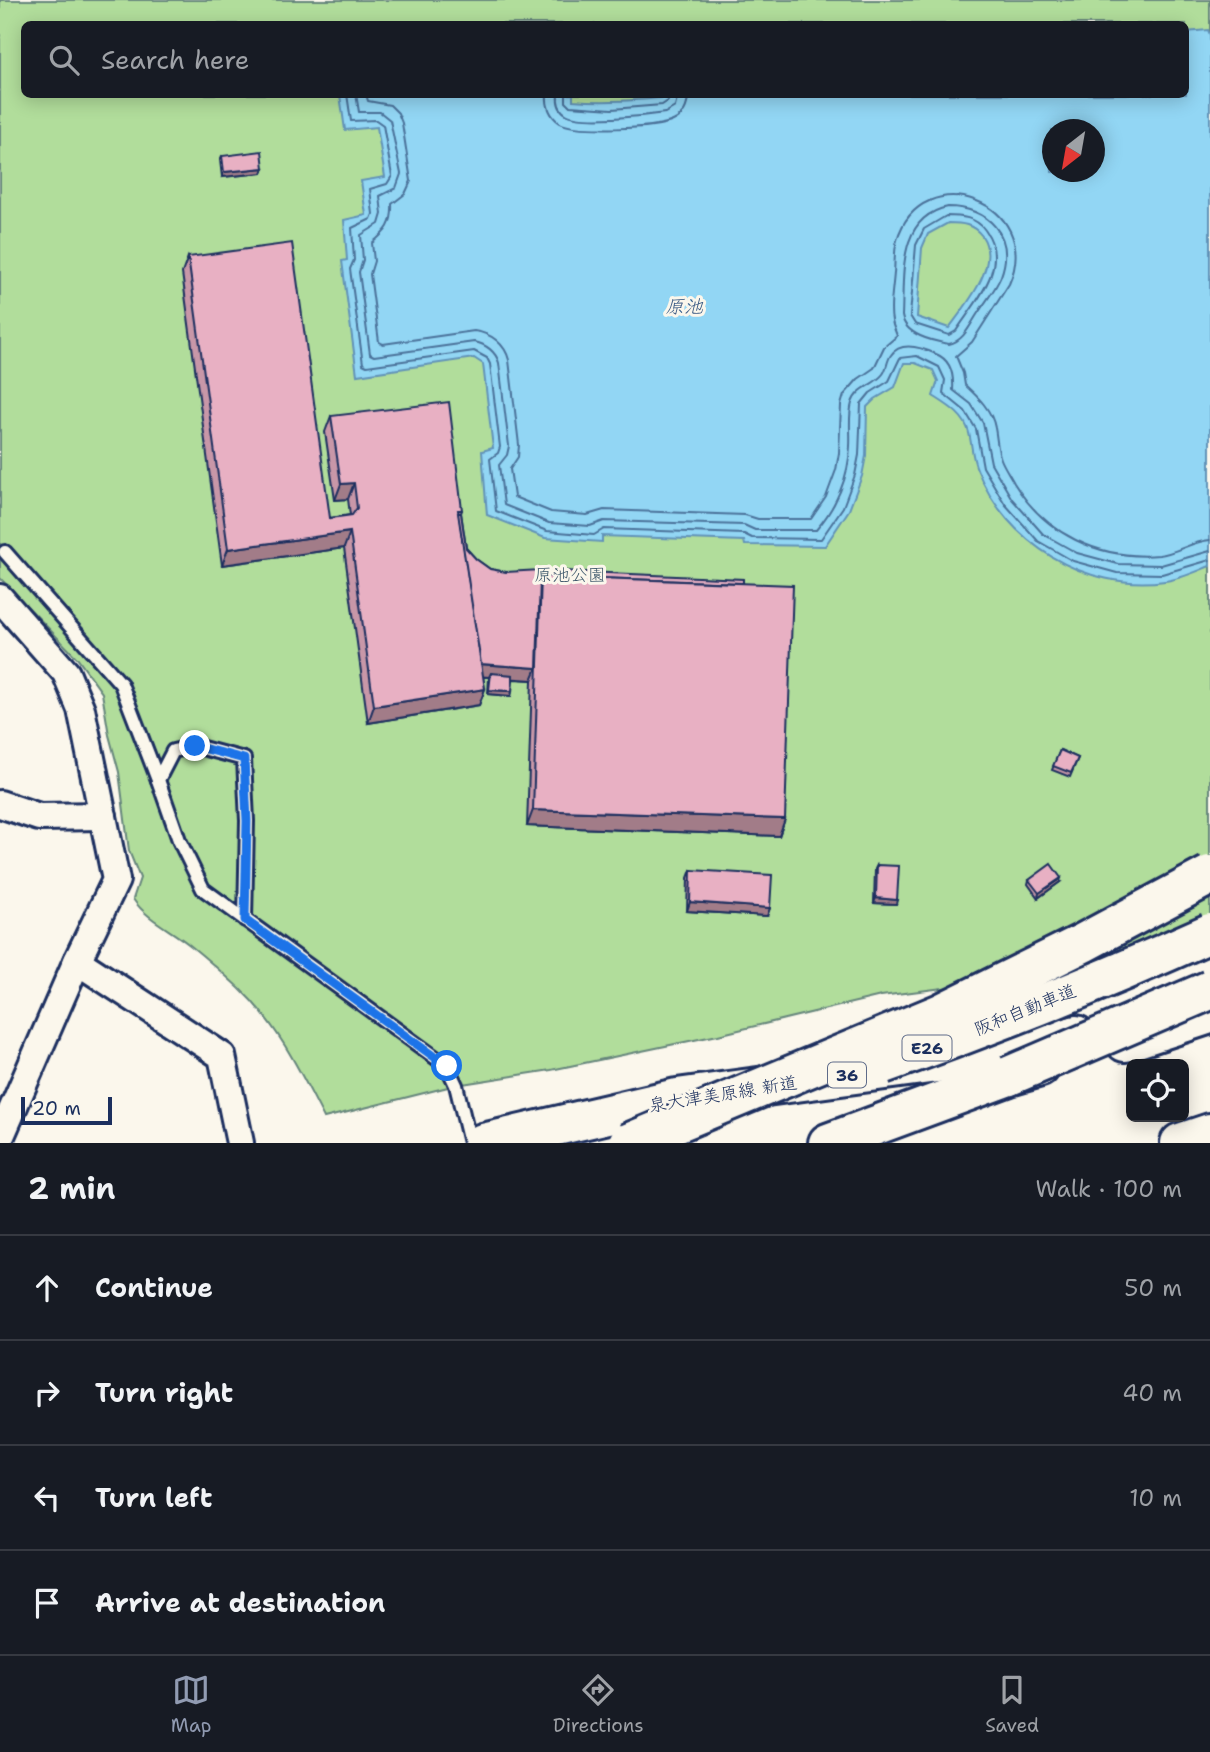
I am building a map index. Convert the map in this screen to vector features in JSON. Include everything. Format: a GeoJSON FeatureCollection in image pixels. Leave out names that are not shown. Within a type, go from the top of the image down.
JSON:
{"type":"FeatureCollection","features":[{"type":"Feature","properties":{"kind":"main road"},"geometry":{"type":"LineString","coordinates":[[628,1143],[941,1013],[1083,943],[1210,875]]}},
{"type":"Feature","properties":{"kind":"main road","name":"阪和自動車道"},"geometry":{"type":"LineString","coordinates":[[638,1143],[774,1102],[944,1042],[1132,968],[1210,933]]}},
{"type":"Feature","properties":{"kind":"main road"},"geometry":{"type":"LineString","coordinates":[[828,1143],[1009,1076],[1210,990]]}},
{"type":"Feature","properties":{"kind":"main road","name":"泉大津美原線 新道"},"geometry":{"type":"LineString","coordinates":[[483,1143],[677,1098],[1004,1054],[1210,1001]]}},
{"type":"Feature","properties":{"kind":"main road"},"geometry":{"type":"LineString","coordinates":[[1009,1076],[1146,1036],[1210,1014]]}},
{"type":"Feature","properties":{"kind":"main road"},"geometry":{"type":"LineString","coordinates":[[1180,1143],[1210,1133]]}},
{"type":"Feature","properties":{"kind":"street"},"geometry":{"type":"LineString","coordinates":[[0,598],[66,674],[81,709],[116,880],[76,961],[0,1138]]}},
{"type":"Feature","properties":{"kind":"street"},"geometry":{"type":"LineString","coordinates":[[0,804],[39,817],[103,816]]}},
{"type":"Feature","properties":{"kind":"street"},"geometry":{"type":"LineString","coordinates":[[76,961],[222,1056],[240,1143]]}},
{"type":"Feature","properties":{"kind":"lane"},"geometry":{"type":"LineString","coordinates":[[5,552],[121,684],[179,840],[204,889],[447,1066],[456,1085],[470,1143]]}},
{"type":"Feature","properties":{"kind":"lane"},"geometry":{"type":"LineString","coordinates":[[158,780],[173,751],[195,746],[244,759],[247,821],[245,920]]}},
{"type":"Feature","properties":{"kind":"green space","name":"原池公園"},"geometry":{"type":"Polygon","coordinates":[[[0,0],[1210,0],[1210,929],[1059,973],[881,996],[718,1035],[551,1070],[456,1085],[324,1118],[287,1049],[253,1002],[184,940],[152,919],[133,899],[140,878],[129,851],[119,772],[102,693],[77,658],[0,578],[0,0]]]}},
{"type":"Feature","properties":{"kind":"water","name":"原池"},"geometry":{"type":"Polygon","coordinates":[[[1208,30],[1210,566],[1171,580],[1135,582],[1106,579],[1078,570],[1052,557],[1028,540],[1007,519],[990,496],[975,465],[964,421],[955,411],[933,396],[938,381],[933,370],[915,363],[904,363],[895,387],[867,407],[866,456],[862,476],[849,510],[825,546],[745,545],[744,541],[602,536],[602,542],[545,538],[487,515],[482,451],[493,448],[483,364],[474,358],[357,375],[342,261],[347,260],[344,220],[366,215],[361,181],[385,177],[377,127],[345,130],[340,98],[573,98],[598,101],[660,98],[1189,98],[1189,32],[1208,30]],[[948,223],[928,234],[922,248],[917,317],[949,328],[979,284],[987,259],[987,247],[979,232],[967,225],[948,223]]]}},
{"type":"Feature","properties":{"kind":"building"},"geometry":{"type":"Polygon","coordinates":[[[262,151],[264,168],[224,172],[222,156],[262,151]]]}},
{"type":"Feature","properties":{"kind":"building"},"geometry":{"type":"Polygon","coordinates":[[[292,243],[330,518],[352,515],[357,508],[354,483],[341,484],[331,416],[449,402],[462,510],[458,510],[485,689],[374,706],[350,532],[228,549],[188,257],[292,243]]]}},
{"type":"Feature","properties":{"kind":"building"},"geometry":{"type":"Polygon","coordinates":[[[458,513],[461,513],[466,548],[490,569],[506,572],[541,570],[743,579],[743,583],[541,576],[537,668],[481,664],[458,513]]]}},
{"type":"Feature","properties":{"kind":"building"},"geometry":{"type":"Polygon","coordinates":[[[541,576],[793,585],[785,819],[533,810],[541,576]]]}},
{"type":"Feature","properties":{"kind":"building"},"geometry":{"type":"Polygon","coordinates":[[[491,673],[513,675],[512,691],[489,690],[491,673]]]}},
{"type":"Feature","properties":{"kind":"building"},"geometry":{"type":"Polygon","coordinates":[[[1060,750],[1078,758],[1071,773],[1053,766],[1060,750]]]}},
{"type":"Feature","properties":{"kind":"building"},"geometry":{"type":"Polygon","coordinates":[[[1051,864],[1061,878],[1039,893],[1029,880],[1051,864]]]}},
{"type":"Feature","properties":{"kind":"building"},"geometry":{"type":"Polygon","coordinates":[[[877,865],[899,866],[897,900],[876,898],[877,865]]]}},
{"type":"Feature","properties":{"kind":"building"},"geometry":{"type":"Polygon","coordinates":[[[691,870],[772,875],[770,908],[690,902],[691,870]]]}},
{"type":"Feature","properties":{"kind":"route"},"geometry":{"type":"LineString","coordinates":[[195,746],[244,759],[247,821],[245,920],[447,1066]]}}]}
